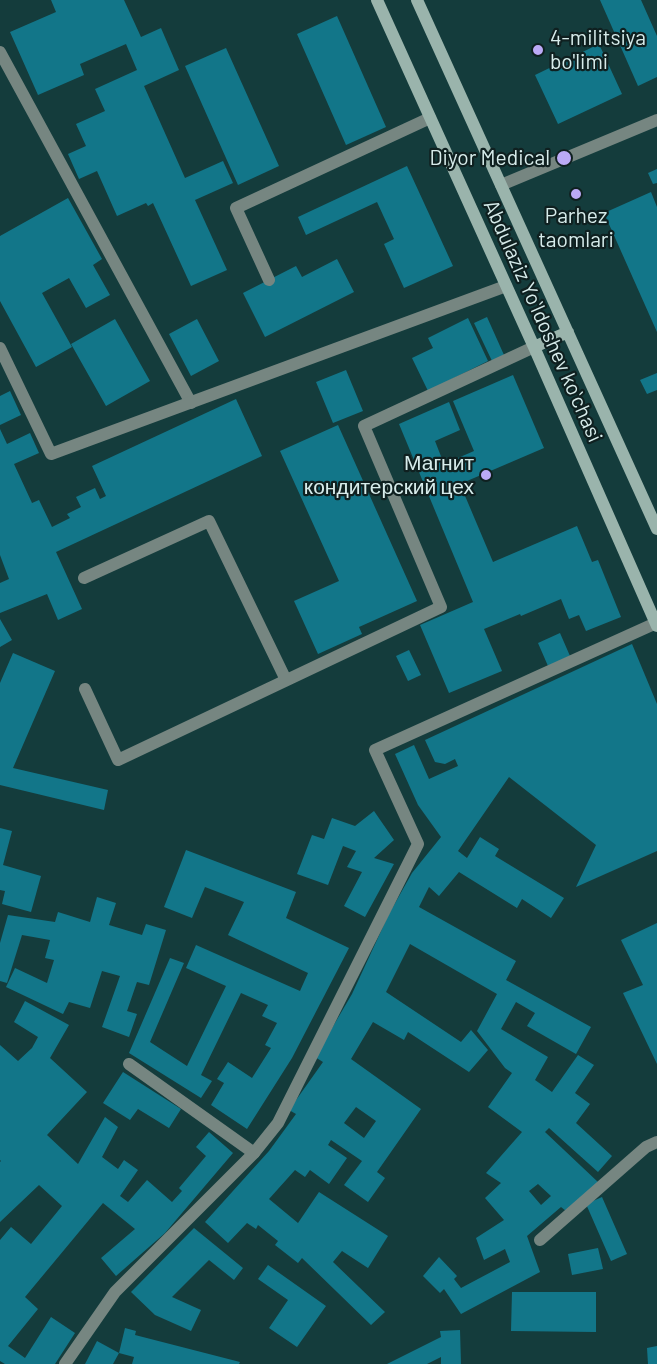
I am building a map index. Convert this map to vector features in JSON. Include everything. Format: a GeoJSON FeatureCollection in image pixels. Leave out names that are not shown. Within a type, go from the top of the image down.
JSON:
{"type":"FeatureCollection","features":[{"type":"Feature","properties":{"kind":"main road","name":"Abdulaziz Yoʻldoshev koʻchasi"},"geometry":{"type":"LineString","coordinates":[[377,0],[656,624]]}},
{"type":"Feature","properties":{"kind":"main road","name":"Abdulaziz Yoʻldoshev koʻchasi"},"geometry":{"type":"LineString","coordinates":[[417,0],[657,529]]}},
{"type":"Feature","properties":{"kind":"main road"},"geometry":{"type":"LineString","coordinates":[[534,347],[568,332]]}},
{"type":"Feature","properties":{"kind":"street"},"geometry":{"type":"LineString","coordinates":[[0,52],[191,403]]}},
{"type":"Feature","properties":{"kind":"street"},"geometry":{"type":"LineString","coordinates":[[269,280],[236,208],[430,118]]}},
{"type":"Feature","properties":{"kind":"street"},"geometry":{"type":"LineString","coordinates":[[501,185],[657,120]]}},
{"type":"Feature","properties":{"kind":"street"},"geometry":{"type":"LineString","coordinates":[[0,348],[51,454],[506,286]]}},
{"type":"Feature","properties":{"kind":"street"},"geometry":{"type":"LineString","coordinates":[[85,689],[118,760],[441,607],[364,426],[534,347]]}},
{"type":"Feature","properties":{"kind":"street"},"geometry":{"type":"LineString","coordinates":[[84,578],[209,521],[286,680]]}},
{"type":"Feature","properties":{"kind":"street"},"geometry":{"type":"LineString","coordinates":[[65,1364],[115,1292],[254,1153],[278,1123],[418,844],[375,750],[656,624]]}},
{"type":"Feature","properties":{"kind":"street"},"geometry":{"type":"LineString","coordinates":[[129,1064],[254,1153]]}},
{"type":"Feature","properties":{"kind":"street"},"geometry":{"type":"LineString","coordinates":[[540,1240],[646,1147],[657,1142]]}},
{"type":"Feature","properties":{"kind":"building"},"geometry":{"type":"Polygon","coordinates":[[[51,0],[124,0],[141,37],[161,28],[179,70],[144,86],[185,178],[223,161],[233,183],[195,200],[227,270],[191,286],[153,203],[148,206],[146,203],[117,216],[97,171],[79,179],[68,154],[86,146],[76,124],[105,111],[95,89],[137,70],[126,44],[80,64],[84,75],[38,95],[10,32],[56,12],[51,0]]]}},
{"type":"Feature","properties":{"kind":"building"},"geometry":{"type":"Polygon","coordinates":[[[600,0],[641,0],[657,36],[657,77],[638,86],[600,0]]]}},
{"type":"Feature","properties":{"kind":"building"},"geometry":{"type":"Polygon","coordinates":[[[337,16],[386,127],[346,145],[297,34],[337,16]]]}},
{"type":"Feature","properties":{"kind":"building"},"geometry":{"type":"Polygon","coordinates":[[[599,44],[622,94],[558,124],[535,75],[599,44]]]}},
{"type":"Feature","properties":{"kind":"building"},"geometry":{"type":"Polygon","coordinates":[[[226,48],[279,166],[238,185],[185,66],[226,48]]]}},
{"type":"Feature","properties":{"kind":"building"},"geometry":{"type":"Polygon","coordinates":[[[407,166],[453,266],[404,288],[384,244],[394,239],[377,202],[306,235],[298,217],[407,166]]]}},
{"type":"Feature","properties":{"kind":"building"},"geometry":{"type":"Polygon","coordinates":[[[657,169],[657,183],[653,184],[648,173],[657,169]]]}},
{"type":"Feature","properties":{"kind":"building"},"geometry":{"type":"Polygon","coordinates":[[[651,192],[657,207],[657,332],[604,213],[651,192]]]}},
{"type":"Feature","properties":{"kind":"building"},"geometry":{"type":"Polygon","coordinates":[[[68,198],[102,259],[93,265],[110,295],[86,308],[69,278],[42,293],[72,347],[36,367],[0,301],[0,236],[68,198]]]}},
{"type":"Feature","properties":{"kind":"building"},"geometry":{"type":"Polygon","coordinates":[[[337,259],[354,292],[265,337],[243,293],[296,266],[302,277],[337,259]]]}},
{"type":"Feature","properties":{"kind":"building"},"geometry":{"type":"Polygon","coordinates":[[[487,317],[504,355],[492,361],[474,323],[487,317]]]}},
{"type":"Feature","properties":{"kind":"building"},"geometry":{"type":"Polygon","coordinates":[[[468,318],[488,361],[428,391],[412,358],[433,348],[428,338],[468,318]]]}},
{"type":"Feature","properties":{"kind":"building"},"geometry":{"type":"Polygon","coordinates":[[[115,319],[150,381],[106,406],[71,344],[115,319]]]}},
{"type":"Feature","properties":{"kind":"building"},"geometry":{"type":"Polygon","coordinates":[[[197,319],[219,361],[191,376],[169,334],[197,319]]]}},
{"type":"Feature","properties":{"kind":"building"},"geometry":{"type":"Polygon","coordinates":[[[346,370],[363,411],[333,423],[316,382],[346,370]]]}},
{"type":"Feature","properties":{"kind":"building"},"geometry":{"type":"Polygon","coordinates":[[[657,373],[657,390],[647,394],[640,380],[657,373]]]}},
{"type":"Feature","properties":{"kind":"building"},"geometry":{"type":"Polygon","coordinates":[[[513,375],[544,448],[460,484],[493,562],[577,526],[592,562],[598,560],[621,617],[586,631],[579,615],[569,619],[561,599],[484,629],[502,671],[449,693],[420,625],[473,602],[399,424],[449,402],[460,430],[435,441],[444,464],[474,451],[453,401],[513,375]]]}},
{"type":"Feature","properties":{"kind":"building"},"geometry":{"type":"Polygon","coordinates":[[[10,391],[21,415],[0,425],[0,396],[10,391]]]}},
{"type":"Feature","properties":{"kind":"building"},"geometry":{"type":"Polygon","coordinates":[[[236,399],[262,456],[56,552],[82,609],[58,620],[47,594],[0,613],[0,583],[9,579],[0,555],[0,429],[7,444],[30,433],[39,453],[14,464],[32,503],[39,500],[52,527],[70,518],[67,514],[81,507],[76,497],[95,488],[100,499],[106,496],[92,466],[236,399]]]}},
{"type":"Feature","properties":{"kind":"building"},"geometry":{"type":"Polygon","coordinates":[[[338,425],[417,601],[359,627],[362,634],[318,654],[294,601],[339,581],[280,451],[338,425]]]}},
{"type":"Feature","properties":{"kind":"building"},"geometry":{"type":"Polygon","coordinates":[[[0,619],[12,640],[0,647],[0,619]]]}},
{"type":"Feature","properties":{"kind":"building"},"geometry":{"type":"Polygon","coordinates":[[[560,633],[570,656],[548,666],[538,643],[560,633]]]}},
{"type":"Feature","properties":{"kind":"building"},"geometry":{"type":"Polygon","coordinates":[[[632,644],[657,704],[657,851],[576,887],[596,845],[509,777],[458,851],[467,858],[480,837],[499,849],[495,856],[564,898],[551,918],[522,899],[517,908],[459,872],[439,896],[429,887],[419,907],[516,961],[506,980],[591,1027],[576,1054],[527,1026],[535,1013],[516,1002],[501,1029],[548,1057],[535,1080],[552,1092],[578,1055],[594,1065],[575,1093],[590,1104],[576,1123],[612,1156],[598,1172],[549,1128],[545,1132],[599,1183],[566,1211],[561,1207],[527,1236],[540,1272],[461,1314],[444,1289],[440,1293],[423,1276],[439,1257],[457,1276],[454,1279],[461,1288],[510,1262],[505,1249],[484,1260],[476,1238],[504,1220],[485,1198],[501,1183],[486,1173],[522,1132],[488,1107],[512,1073],[505,1068],[477,1031],[497,994],[410,944],[386,992],[461,1042],[471,1030],[488,1050],[469,1072],[408,1032],[404,1040],[373,1022],[351,1059],[421,1109],[377,1172],[385,1178],[368,1202],[344,1185],[362,1161],[331,1140],[328,1145],[347,1158],[329,1184],[310,1170],[305,1177],[295,1170],[269,1199],[298,1223],[319,1192],[388,1236],[368,1268],[342,1251],[333,1262],[385,1312],[371,1325],[302,1258],[298,1263],[275,1245],[278,1241],[258,1225],[256,1229],[247,1223],[228,1243],[205,1222],[269,1151],[296,1114],[289,1110],[323,1062],[315,1057],[352,994],[389,914],[412,873],[441,837],[418,805],[395,754],[414,745],[429,779],[458,766],[455,759],[445,764],[435,762],[425,740],[632,644]],[[356,1107],[344,1123],[364,1138],[376,1121],[356,1107]],[[538,1184],[529,1191],[541,1205],[551,1196],[538,1184]]]}},
{"type":"Feature","properties":{"kind":"building"},"geometry":{"type":"Polygon","coordinates":[[[409,650],[421,675],[408,681],[396,656],[409,650]]]}},
{"type":"Feature","properties":{"kind":"building"},"geometry":{"type":"Polygon","coordinates":[[[13,653],[55,671],[13,768],[108,790],[104,810],[0,785],[0,683],[13,653]]]}},
{"type":"Feature","properties":{"kind":"building"},"geometry":{"type":"Polygon","coordinates":[[[374,811],[394,840],[374,858],[394,864],[365,917],[344,906],[362,872],[347,867],[356,851],[343,846],[328,885],[297,874],[312,835],[324,839],[332,818],[355,826],[374,811]]]}},
{"type":"Feature","properties":{"kind":"building"},"geometry":{"type":"Polygon","coordinates":[[[0,828],[12,831],[3,865],[41,876],[31,912],[2,904],[5,891],[0,890],[0,828]]]}},
{"type":"Feature","properties":{"kind":"building"},"geometry":{"type":"Polygon","coordinates":[[[186,850],[296,892],[286,918],[349,948],[292,1058],[247,1129],[211,1105],[224,1083],[217,1079],[228,1062],[252,1078],[271,1048],[265,1045],[277,1023],[262,1016],[268,1005],[241,993],[201,1075],[212,1081],[201,1098],[129,1053],[170,958],[184,963],[150,1042],[187,1066],[226,986],[186,968],[196,945],[300,991],[308,973],[228,935],[244,902],[205,887],[192,918],[164,907],[186,850]]]}},
{"type":"Feature","properties":{"kind":"building"},"geometry":{"type":"Polygon","coordinates":[[[97,897],[116,903],[109,925],[142,935],[146,924],[166,930],[149,985],[137,982],[127,1011],[137,1014],[129,1037],[102,1027],[120,976],[102,971],[90,1008],[69,1002],[63,1014],[6,987],[15,968],[47,983],[54,960],[45,958],[50,940],[22,935],[7,983],[0,981],[0,943],[8,915],[55,922],[58,912],[90,922],[97,897]]]}},
{"type":"Feature","properties":{"kind":"building"},"geometry":{"type":"Polygon","coordinates":[[[657,923],[657,1064],[623,993],[643,985],[621,940],[657,923]]]}},
{"type":"Feature","properties":{"kind":"building"},"geometry":{"type":"Polygon","coordinates":[[[25,1001],[69,1025],[50,1058],[87,1092],[47,1135],[78,1164],[105,1117],[118,1127],[102,1157],[118,1169],[124,1160],[138,1170],[120,1196],[128,1202],[147,1180],[172,1202],[182,1191],[179,1188],[206,1156],[196,1147],[209,1132],[233,1153],[165,1233],[116,1276],[101,1258],[135,1229],[103,1203],[25,1297],[38,1309],[8,1346],[25,1358],[51,1317],[75,1333],[55,1364],[5,1364],[0,1361],[0,1240],[11,1227],[31,1244],[62,1206],[39,1185],[0,1222],[0,1045],[18,1061],[32,1048],[38,1037],[14,1022],[25,1001]]]}},
{"type":"Feature","properties":{"kind":"building"},"geometry":{"type":"Polygon","coordinates":[[[123,1072],[181,1109],[169,1128],[138,1109],[130,1120],[103,1103],[123,1072]]]}},
{"type":"Feature","properties":{"kind":"building"},"geometry":{"type":"Polygon","coordinates":[[[602,1197],[627,1254],[611,1261],[586,1204],[602,1197]]]}},
{"type":"Feature","properties":{"kind":"building"},"geometry":{"type":"Polygon","coordinates":[[[194,1228],[243,1268],[234,1280],[209,1260],[172,1297],[201,1310],[191,1331],[155,1315],[131,1292],[194,1228]]]}},
{"type":"Feature","properties":{"kind":"building"},"geometry":{"type":"Polygon","coordinates":[[[598,1248],[603,1269],[572,1275],[568,1254],[598,1248]]]}},
{"type":"Feature","properties":{"kind":"building"},"geometry":{"type":"Polygon","coordinates":[[[268,1265],[326,1306],[297,1347],[269,1328],[288,1300],[258,1279],[268,1265]]]}},
{"type":"Feature","properties":{"kind":"building"},"geometry":{"type":"Polygon","coordinates":[[[512,1292],[596,1292],[596,1332],[511,1331],[512,1292]]]}},
{"type":"Feature","properties":{"kind":"building"},"geometry":{"type":"Polygon","coordinates":[[[125,1328],[136,1331],[135,1335],[240,1362],[239,1364],[132,1364],[134,1357],[119,1353],[125,1328]]]}},
{"type":"Feature","properties":{"kind":"building"},"geometry":{"type":"Polygon","coordinates":[[[460,1330],[461,1364],[441,1364],[441,1357],[427,1364],[387,1364],[441,1337],[440,1331],[460,1330]]]}},
{"type":"Feature","properties":{"kind":"building"},"geometry":{"type":"Polygon","coordinates":[[[97,1341],[119,1353],[113,1364],[85,1364],[97,1341]]]}},
{"type":"Feature","properties":{"kind":"building"},"geometry":{"type":"Polygon","coordinates":[[[657,1346],[657,1364],[648,1364],[647,1348],[657,1346]]]}},
{"type":"Feature","properties":{"kind":"place","name":"4-militsiya bo'limi"},"geometry":{"type":"Point","coordinates":[538,50]}},
{"type":"Feature","properties":{"kind":"place","name":"Diyor Medical"},"geometry":{"type":"Point","coordinates":[564,158]}},
{"type":"Feature","properties":{"kind":"place","name":"Parhez taomlari"},"geometry":{"type":"Point","coordinates":[576,194]}},
{"type":"Feature","properties":{"kind":"place","name":"Магнит кондитерский цех"},"geometry":{"type":"Point","coordinates":[486,475]}}]}
